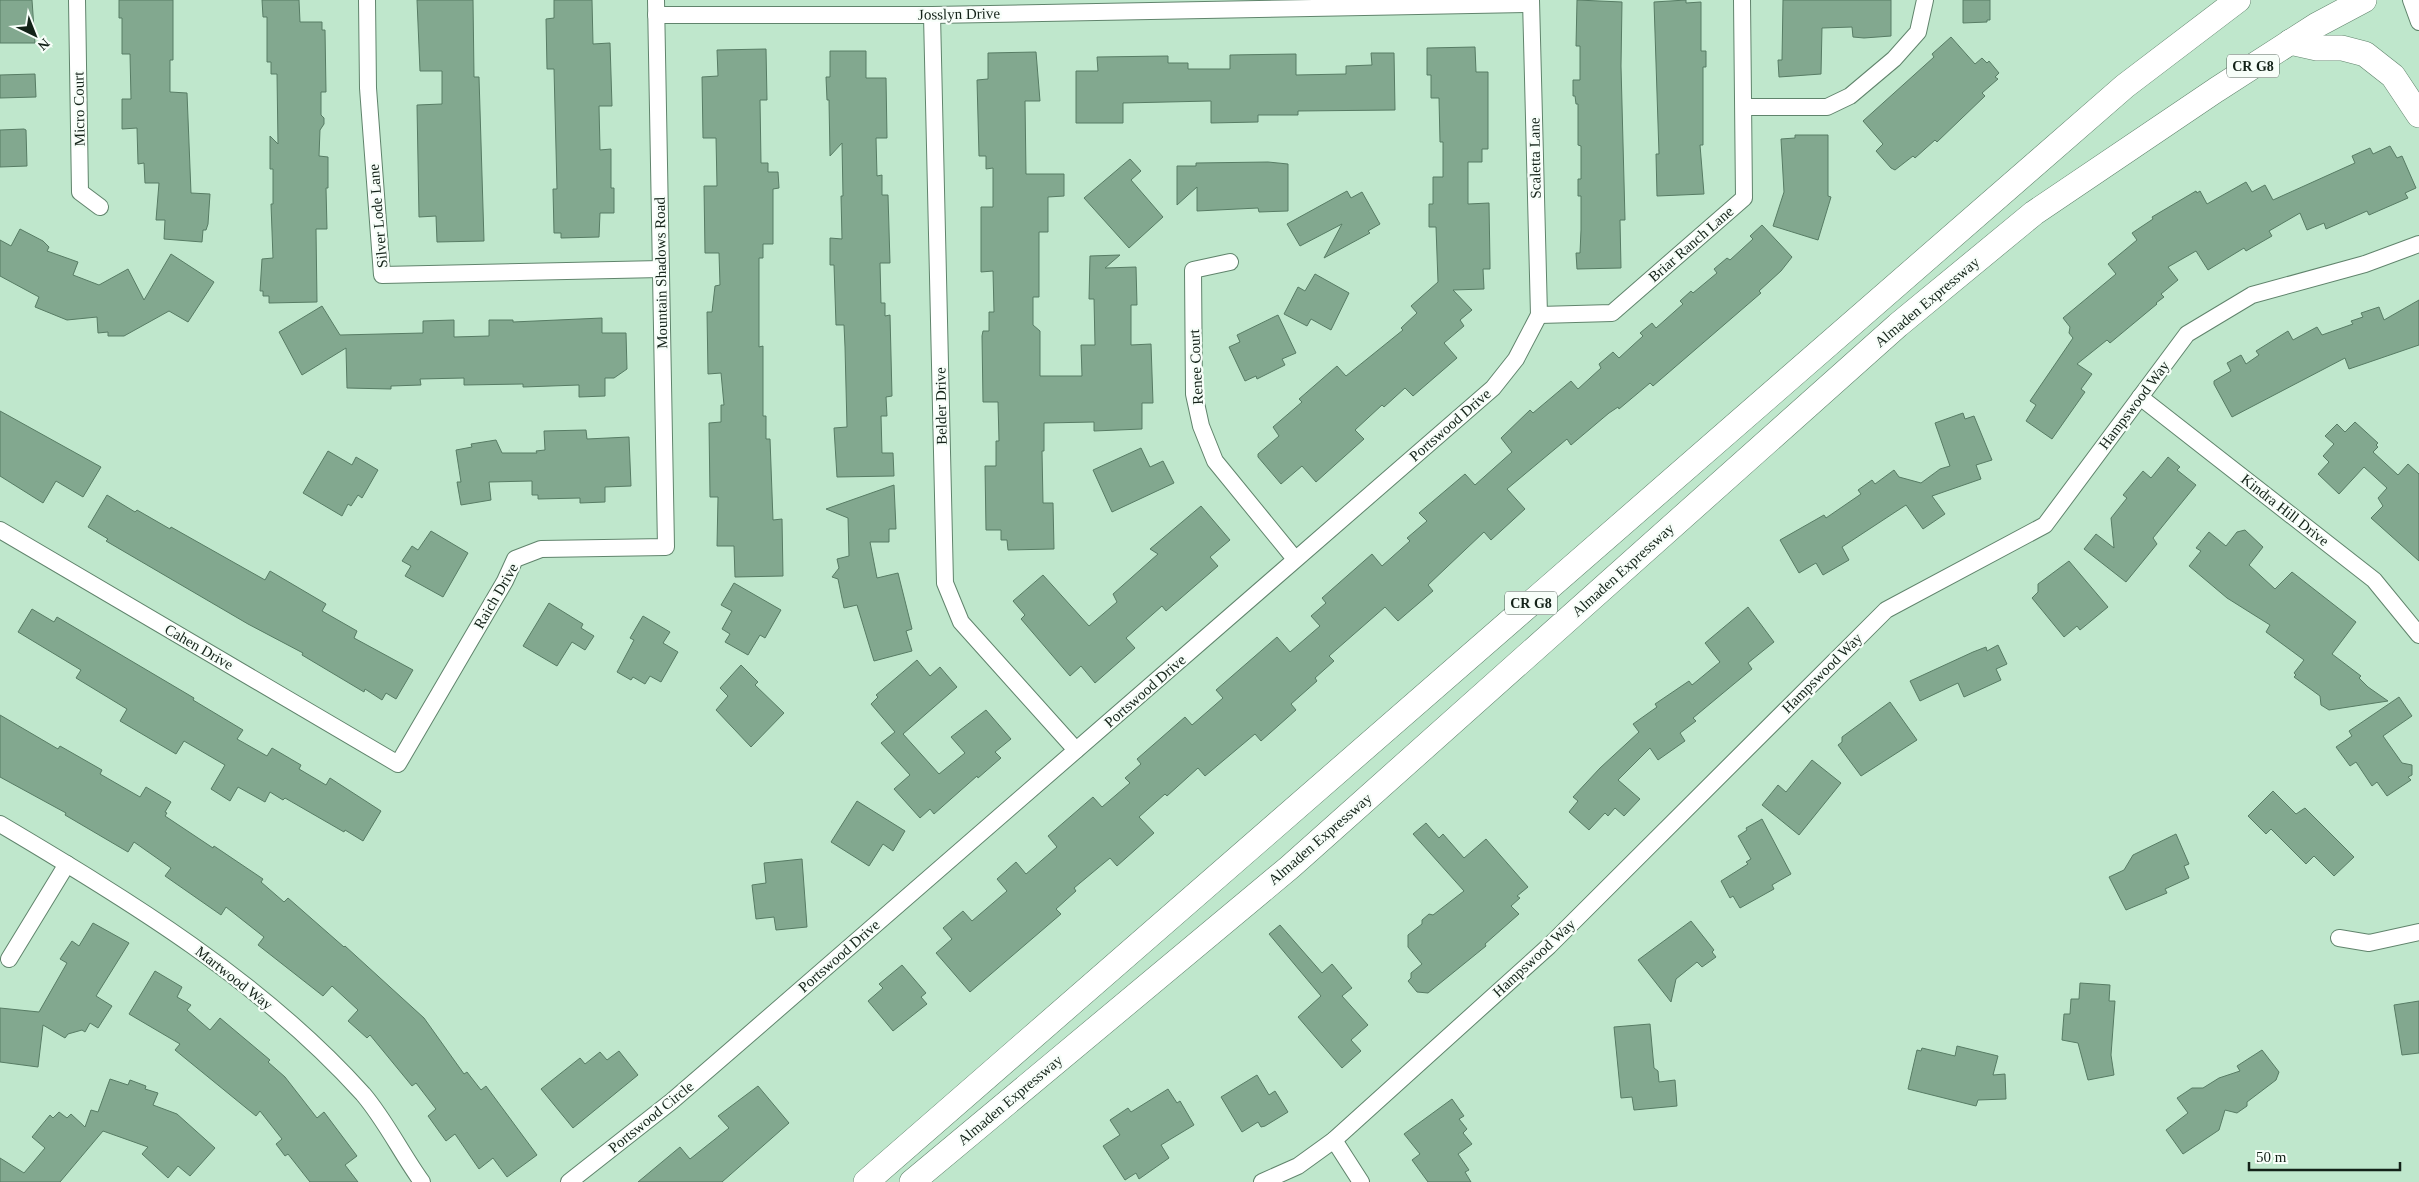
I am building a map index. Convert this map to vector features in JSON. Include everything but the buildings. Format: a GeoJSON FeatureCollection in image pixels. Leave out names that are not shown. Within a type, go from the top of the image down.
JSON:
{"type":"FeatureCollection","features":[{"type":"Feature","properties":{"kind":"main road","name":"Almaden Expressway"},"geometry":{"type":"LineString","coordinates":[[866,1182],[2125,86],[2238,0]]}},
{"type":"Feature","properties":{"kind":"main road","name":"Almaden Expressway"},"geometry":{"type":"LineString","coordinates":[[912,1182],[1290,867],[1928,300],[2034,213],[2181,112],[2290,42],[2364,0]]}},
{"type":"Feature","properties":{"kind":"main road"},"geometry":{"type":"LineString","coordinates":[[2290,42],[2317,48],[2342,48],[2365,54],[2393,76],[2419,115]]}},
{"type":"Feature","properties":{"kind":"street","name":"Micro Court"},"geometry":{"type":"LineString","coordinates":[[77,0],[80,192],[100,207]]}},
{"type":"Feature","properties":{"kind":"street","name":"Silver Lode Lane"},"geometry":{"type":"LineString","coordinates":[[367,0],[368,88],[382,275],[661,269]]}},
{"type":"Feature","properties":{"kind":"street","name":"Briar Ranch Lane"},"geometry":{"type":"LineString","coordinates":[[1539,315],[1612,313],[1744,198],[1742,0]]}},
{"type":"Feature","properties":{"kind":"street"},"geometry":{"type":"LineString","coordinates":[[1744,107],[1828,107],[1850,96],[1894,58],[1918,32],[1925,0]]}},
{"type":"Feature","properties":{"kind":"street"},"geometry":{"type":"LineString","coordinates":[[2412,0],[2419,22]]}},
{"type":"Feature","properties":{"kind":"street","name":"Josslyn Drive"},"geometry":{"type":"LineString","coordinates":[[656,8],[932,15],[1531,2]]}},
{"type":"Feature","properties":{"kind":"street","name":"Scaletta Lane"},"geometry":{"type":"LineString","coordinates":[[1531,2],[1539,315]]}},
{"type":"Feature","properties":{"kind":"street","name":"Mountain Shadows Road"},"geometry":{"type":"LineString","coordinates":[[656,8],[666,547]]}},
{"type":"Feature","properties":{"kind":"street","name":"Belder Drive"},"geometry":{"type":"LineString","coordinates":[[932,15],[945,583],[961,622],[1076,750]]}},
{"type":"Feature","properties":{"kind":"street","name":"Hampswood Way"},"geometry":{"type":"LineString","coordinates":[[1262,1182],[1298,1166],[1334,1140],[1549,946],[1886,610],[2046,525],[2187,334],[2252,295],[2365,264],[2419,244]]}},
{"type":"Feature","properties":{"kind":"street","name":"Renee Court"},"geometry":{"type":"LineString","coordinates":[[1230,262],[1193,270],[1194,394],[1200,426],[1215,461],[1296,559]]}},
{"type":"Feature","properties":{"kind":"street","name":"Portswood Drive"},"geometry":{"type":"LineString","coordinates":[[731,1050],[1493,388],[1516,359],[1539,315]]}},
{"type":"Feature","properties":{"kind":"street","name":"Kindra Hill Drive"},"geometry":{"type":"LineString","coordinates":[[2140,397],[2374,580],[2419,635]]}},
{"type":"Feature","properties":{"kind":"street","name":"Cahen Drive"},"geometry":{"type":"LineString","coordinates":[[0,530],[398,764]]}},
{"type":"Feature","properties":{"kind":"street","name":"Raich Drive"},"geometry":{"type":"LineString","coordinates":[[398,764],[505,581],[515,559],[541,549],[666,547]]}},
{"type":"Feature","properties":{"kind":"street","name":"Martwood Way"},"geometry":{"type":"LineString","coordinates":[[0,824],[124,898],[187,942],[280,1015],[330,1060],[363,1095],[387,1125],[422,1182]]}},
{"type":"Feature","properties":{"kind":"street"},"geometry":{"type":"LineString","coordinates":[[8,959],[67,864]]}},
{"type":"Feature","properties":{"kind":"street"},"geometry":{"type":"LineString","coordinates":[[2339,938],[2369,943],[2419,932]]}},
{"type":"Feature","properties":{"kind":"street","name":"Portswood Circle"},"geometry":{"type":"LineString","coordinates":[[569,1182],[731,1050]]}},
{"type":"Feature","properties":{"kind":"street"},"geometry":{"type":"LineString","coordinates":[[1334,1140],[1361,1182]]}}]}
